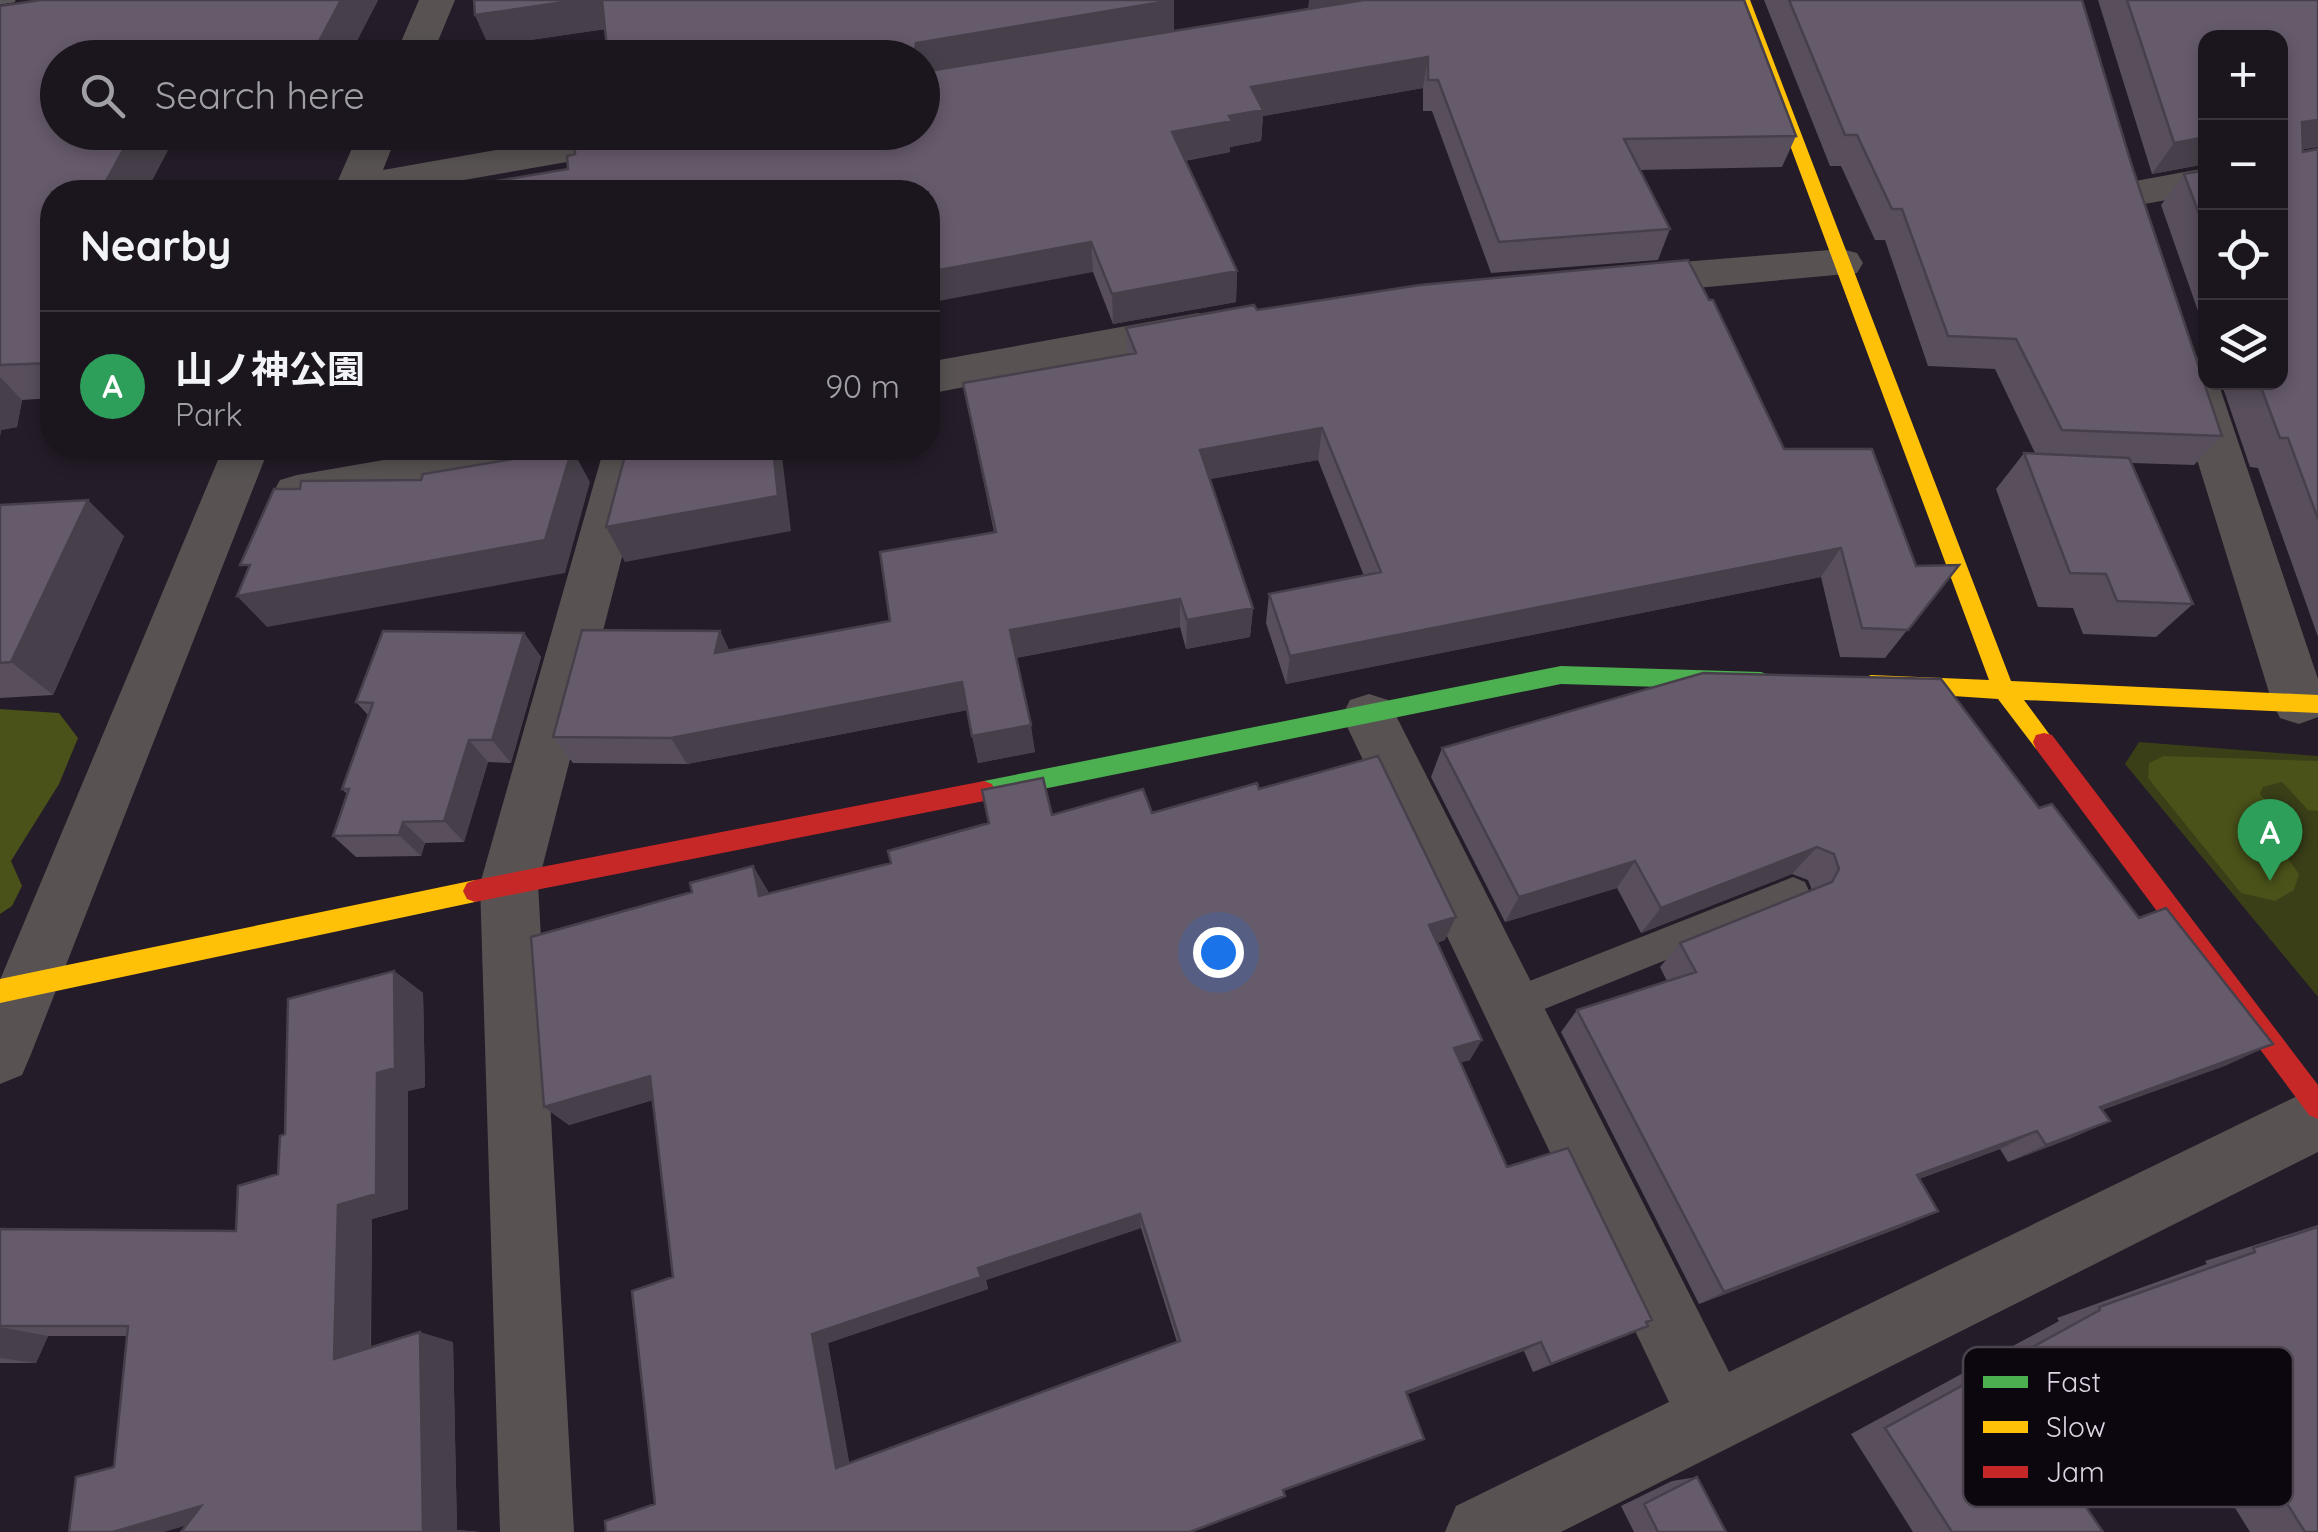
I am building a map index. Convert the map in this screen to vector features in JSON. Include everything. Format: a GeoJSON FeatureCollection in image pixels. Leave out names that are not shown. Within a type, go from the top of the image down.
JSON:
{"type":"FeatureCollection","features":[{"type":"Feature","properties":{"kind":"street"},"geometry":{"type":"LineString","coordinates":[[420,40],[437,0]]}},
{"type":"Feature","properties":{"kind":"street"},"geometry":{"type":"LineString","coordinates":[[1742,0],[2002,688],[2318,1106]]}},
{"type":"Feature","properties":{"kind":"street"},"geometry":{"type":"LineString","coordinates":[[358,180],[371,150]]}},
{"type":"Feature","properties":{"kind":"street"},"geometry":{"type":"LineString","coordinates":[[408,180],[572,150]]}},
{"type":"Feature","properties":{"kind":"street"},"geometry":{"type":"LineString","coordinates":[[2134,193],[2198,181]]}},
{"type":"Feature","properties":{"kind":"street"},"geometry":{"type":"LineString","coordinates":[[1572,285],[1842,263]]}},
{"type":"Feature","properties":{"kind":"street"},"geometry":{"type":"LineString","coordinates":[[940,376],[1238,321]]}},
{"type":"Feature","properties":{"kind":"street"},"geometry":{"type":"LineString","coordinates":[[1849,683],[2309,703],[2176,324]]}},
{"type":"Feature","properties":{"kind":"street"},"geometry":{"type":"LineString","coordinates":[[0,1054],[16,986],[241,460]]}},
{"type":"Feature","properties":{"kind":"street"},"geometry":{"type":"LineString","coordinates":[[220,508],[482,460]]}},
{"type":"Feature","properties":{"kind":"street"},"geometry":{"type":"LineString","coordinates":[[537,1532],[509,884],[624,460]]}},
{"type":"Feature","properties":{"kind":"street"},"geometry":{"type":"LineString","coordinates":[[16,986],[1561,675],[1791,682]]}},
{"type":"Feature","properties":{"kind":"street"},"geometry":{"type":"LineString","coordinates":[[1369,716],[1714,1418]]}},
{"type":"Feature","properties":{"kind":"street"},"geometry":{"type":"LineString","coordinates":[[1482,1532],[2318,1118]]}},
{"type":"Feature","properties":{"kind":"lane"},"geometry":{"type":"LineString","coordinates":[[1510,1006],[1792,894]]}},
{"type":"Feature","properties":{"kind":"green space"},"geometry":{"type":"Polygon","coordinates":[[[0,709],[59,713],[78,738],[59,784],[11,861],[22,886],[12,906],[0,914],[0,709]]]}},
{"type":"Feature","properties":{"kind":"green space"},"geometry":{"type":"Polygon","coordinates":[[[2139,742],[2318,756],[2318,997],[2125,764],[2139,742]]]}},
{"type":"Feature","properties":{"kind":"green space"},"geometry":{"type":"Polygon","coordinates":[[[2164,756],[2318,761],[2318,811],[2308,810],[2282,782],[2263,787],[2260,794],[2272,808],[2270,835],[2299,874],[2294,890],[2275,901],[2241,893],[2148,778],[2149,763],[2164,756]]]}},
{"type":"Feature","properties":{"kind":"building"},"geometry":{"type":"Polygon","coordinates":[[[41,0],[341,0],[320,40],[40,40],[40,150],[123,150],[107,180],[40,180],[40,363],[0,365],[0,6],[41,0]]]}},
{"type":"Feature","properties":{"kind":"building"},"geometry":{"type":"Polygon","coordinates":[[[474,0],[578,0],[475,15],[474,0]]]}},
{"type":"Feature","properties":{"kind":"building"},"geometry":{"type":"Polygon","coordinates":[[[602,0],[1174,0],[934,40],[606,40],[602,0]]]}},
{"type":"Feature","properties":{"kind":"building"},"geometry":{"type":"Polygon","coordinates":[[[1364,0],[1744,0],[1796,136],[1624,139],[1670,229],[1499,242],[1438,80],[1428,80],[1428,57],[1251,87],[1263,110],[1229,116],[1232,121],[1172,132],[1237,271],[1112,294],[1091,242],[940,270],[940,180],[502,180],[568,169],[567,156],[575,154],[575,150],[940,150],[940,69],[1364,0]]]}},
{"type":"Feature","properties":{"kind":"building"},"geometry":{"type":"Polygon","coordinates":[[[1789,0],[2082,0],[2198,364],[2198,390],[2207,390],[2222,436],[2062,430],[2016,339],[1948,336],[1902,209],[1892,209],[1857,135],[1845,135],[1789,0]]]}},
{"type":"Feature","properties":{"kind":"building"},"geometry":{"type":"Polygon","coordinates":[[[2127,0],[2318,0],[2318,120],[2302,122],[2303,152],[2318,149],[2318,519],[2288,438],[2280,438],[2262,390],[2288,390],[2288,30],[2198,30],[2198,138],[2174,143],[2127,0]]]}},
{"type":"Feature","properties":{"kind":"building"},"geometry":{"type":"Polygon","coordinates":[[[2198,171],[2198,211],[2184,174],[2198,171]]]}},
{"type":"Feature","properties":{"kind":"building"},"geometry":{"type":"Polygon","coordinates":[[[1688,260],[1709,300],[1713,300],[1784,449],[1872,449],[1916,566],[1959,565],[1908,630],[1862,628],[1841,548],[1290,656],[1269,594],[1381,572],[1322,428],[1200,450],[1253,608],[1187,620],[1180,599],[1010,630],[1031,725],[972,736],[962,682],[671,738],[553,737],[582,630],[720,631],[715,653],[890,621],[880,552],[996,532],[963,383],[1136,353],[1126,328],[1254,305],[1257,310],[1420,285],[1688,260]]]}},
{"type":"Feature","properties":{"kind":"building"},"geometry":{"type":"Polygon","coordinates":[[[2024,453],[2129,458],[2193,604],[2117,601],[2106,574],[2070,573],[2024,453]]]}},
{"type":"Feature","properties":{"kind":"building"},"geometry":{"type":"Polygon","coordinates":[[[506,460],[569,460],[545,540],[237,596],[250,565],[240,565],[274,489],[300,489],[301,481],[421,480],[423,474],[506,460]]]}},
{"type":"Feature","properties":{"kind":"building"},"geometry":{"type":"Polygon","coordinates":[[[624,460],[774,460],[778,496],[606,527],[624,460]]]}},
{"type":"Feature","properties":{"kind":"building"},"geometry":{"type":"Polygon","coordinates":[[[88,500],[11,662],[0,663],[0,505],[88,500]]]}},
{"type":"Feature","properties":{"kind":"building"},"geometry":{"type":"Polygon","coordinates":[[[383,631],[524,633],[492,740],[469,740],[444,821],[403,822],[399,835],[333,836],[349,789],[342,789],[373,703],[356,702],[383,631]]]}},
{"type":"Feature","properties":{"kind":"building"},"geometry":{"type":"Polygon","coordinates":[[[1703,673],[1941,679],[2039,808],[2052,804],[2139,918],[2166,908],[2273,1044],[2100,1107],[2110,1121],[2046,1145],[2037,1131],[1917,1175],[1938,1211],[1724,1292],[1577,1010],[1696,972],[1680,943],[1832,882],[1839,869],[1834,854],[1817,847],[1661,908],[1635,861],[1519,897],[1442,748],[1703,673]]]}},
{"type":"Feature","properties":{"kind":"building"},"geometry":{"type":"Polygon","coordinates":[[[1378,756],[1456,917],[1429,925],[1482,1040],[1454,1048],[1507,1167],[1568,1148],[1652,1320],[1646,1322],[1648,1326],[1551,1364],[1541,1342],[1406,1392],[1424,1439],[1283,1490],[1285,1496],[1190,1532],[606,1532],[605,1521],[655,1504],[632,1291],[673,1277],[650,1076],[544,1107],[531,937],[692,892],[690,883],[753,866],[759,896],[891,863],[888,851],[989,823],[982,790],[1043,778],[1052,815],[1143,789],[1152,813],[1257,783],[1259,789],[1378,756]],[[1140,1214],[978,1268],[981,1277],[812,1334],[836,1468],[1180,1341],[1140,1214]]]}},
{"type":"Feature","properties":{"kind":"building"},"geometry":{"type":"Polygon","coordinates":[[[394,971],[395,1068],[377,1073],[376,1194],[338,1205],[334,1359],[420,1332],[423,1532],[181,1532],[201,1506],[113,1532],[69,1532],[76,1477],[114,1467],[128,1326],[0,1326],[0,1229],[236,1231],[238,1186],[278,1174],[280,1136],[285,1134],[288,999],[394,971]]]}},
{"type":"Feature","properties":{"kind":"building"},"geometry":{"type":"Polygon","coordinates":[[[2318,1227],[2318,1532],[2305,1532],[2289,1507],[2293,1507],[2293,1347],[2033,1347],[2100,1310],[2099,1307],[2255,1252],[2253,1248],[2318,1227]]]}},
{"type":"Feature","properties":{"kind":"building"},"geometry":{"type":"Polygon","coordinates":[[[1963,1385],[1963,1507],[2086,1507],[2103,1532],[1952,1532],[1885,1428],[1963,1385]]]}},
{"type":"Feature","properties":{"kind":"building"},"geometry":{"type":"Polygon","coordinates":[[[1697,1477],[1726,1532],[1658,1532],[1644,1504],[1697,1477]]]}},
{"type":"Feature","properties":{"kind":"railway"},"geometry":{"type":"LineString","coordinates":[[0,2],[13,0]]}},
{"type":"Feature","properties":{"kind":"traffic: fast"},"geometry":{"type":"LineString","coordinates":[[984,791],[1561,675],[1761,681]]}},
{"type":"Feature","properties":{"kind":"traffic: slow"},"geometry":{"type":"LineString","coordinates":[[1743,0],[2002,687],[2044,742]]}},
{"type":"Feature","properties":{"kind":"traffic: slow"},"geometry":{"type":"LineString","coordinates":[[1871,684],[2318,704]]}},
{"type":"Feature","properties":{"kind":"traffic: slow"},"geometry":{"type":"LineString","coordinates":[[0,991],[475,891]]}},
{"type":"Feature","properties":{"kind":"traffic: jam"},"geometry":{"type":"LineString","coordinates":[[2044,742],[2318,1106]]}},
{"type":"Feature","properties":{"kind":"traffic: jam"},"geometry":{"type":"LineString","coordinates":[[475,891],[984,791]]}},
{"type":"Feature","properties":{"kind":"place","name":"山ノ神公園"},"geometry":{"type":"Point","coordinates":[2270,881]}}]}
